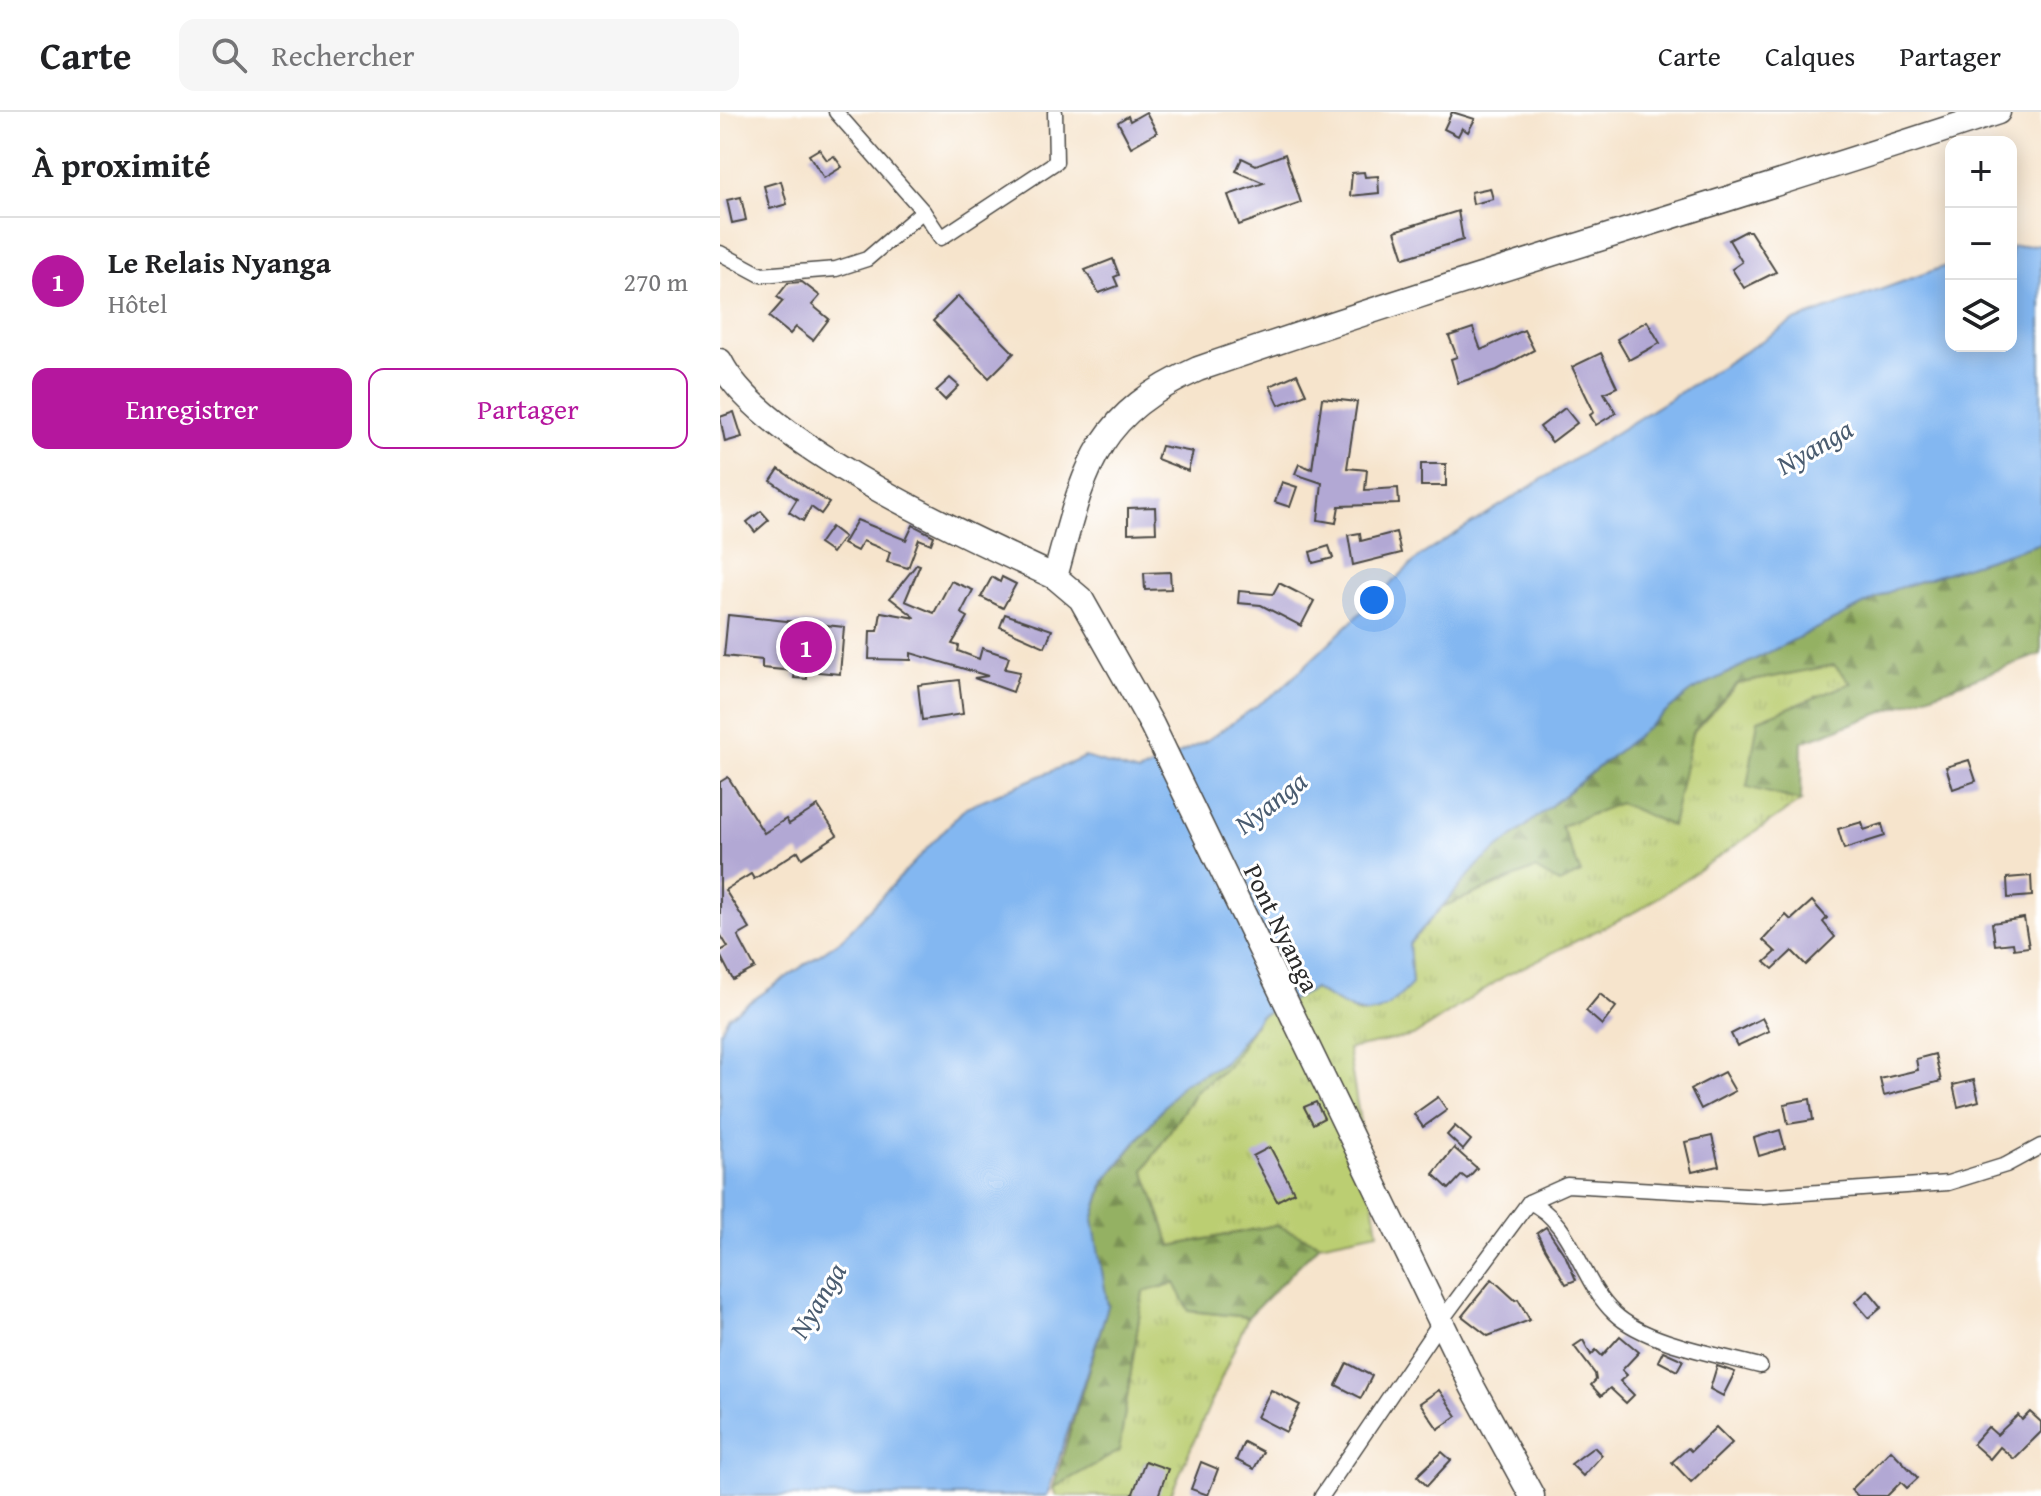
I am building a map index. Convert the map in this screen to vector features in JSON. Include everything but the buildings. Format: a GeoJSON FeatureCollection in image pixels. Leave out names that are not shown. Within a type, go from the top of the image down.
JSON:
{"type":"FeatureCollection","features":[{"type":"Feature","properties":{"kind":"main road"},"geometry":{"type":"LineString","coordinates":[[1055,577],[1074,503],[1094,452],[1132,408],[1174,380],[1363,311],[1842,164],[1998,112]]}},
{"type":"Feature","properties":{"kind":"main road","name":"Pont Nyanga"},"geometry":{"type":"LineString","coordinates":[[720,361],[726,373],[776,424],[940,522],[1055,577],[1081,599],[1152,725],[1441,1321],[1532,1496]]}},
{"type":"Feature","properties":{"kind":"street"},"geometry":{"type":"LineString","coordinates":[[836,112],[923,211],[941,238],[1056,162],[1055,112]]}},
{"type":"Feature","properties":{"kind":"street"},"geometry":{"type":"LineString","coordinates":[[720,253],[761,275],[836,269],[867,259],[923,211]]}},
{"type":"Feature","properties":{"kind":"street"},"geometry":{"type":"LineString","coordinates":[[1322,1496],[1441,1321],[1529,1202],[1567,1185],[1763,1196],[1948,1183],[2006,1165],[2041,1146]]}},
{"type":"Feature","properties":{"kind":"street"},"geometry":{"type":"LineString","coordinates":[[1529,1202],[1551,1215],[1583,1270],[1619,1318],[1686,1346],[1760,1366]]}},
{"type":"Feature","properties":{"kind":"green space"},"geometry":{"type":"Polygon","coordinates":[[[2041,543],[2041,654],[1802,742],[1801,801],[1747,787],[1758,720],[1851,683],[1834,665],[1737,684],[1692,733],[1672,826],[1620,803],[1561,826],[1581,873],[1559,883],[1535,869],[1442,907],[1479,864],[1692,691],[1895,589],[2041,543]]]}},
{"type":"Feature","properties":{"kind":"green space"},"geometry":{"type":"Polygon","coordinates":[[[1835,665],[1851,683],[1747,786],[1801,801],[1641,909],[1505,976],[1413,1036],[1348,1049],[1378,1232],[1320,1244],[1276,1225],[1171,1246],[1144,1170],[1197,1090],[1228,1067],[1260,1016],[1314,989],[1360,1014],[1412,984],[1409,944],[1442,907],[1535,869],[1561,826],[1620,802],[1672,825],[1692,733],[1737,684],[1835,665]]]}},
{"type":"Feature","properties":{"kind":"green space"},"geometry":{"type":"Polygon","coordinates":[[[1260,1016],[1228,1067],[1197,1090],[1144,1170],[1171,1246],[1276,1225],[1320,1244],[1248,1317],[1189,1311],[1175,1283],[1143,1292],[1119,1451],[1053,1488],[1108,1306],[1093,1220],[1105,1182],[1182,1084],[1224,1063],[1260,1016]]]}},
{"type":"Feature","properties":{"kind":"green space"},"geometry":{"type":"Polygon","coordinates":[[[1176,1283],[1189,1311],[1248,1317],[1170,1496],[1056,1496],[1053,1488],[1119,1451],[1143,1292],[1176,1283]]]}},
{"type":"Feature","properties":{"kind":"water","name":"Nyanga"},"geometry":{"type":"Polygon","coordinates":[[[2041,244],[2041,543],[1895,589],[1692,691],[1479,864],[1409,944],[1412,984],[1398,998],[1375,1012],[1365,1013],[1314,989],[1260,1016],[1224,1063],[1182,1084],[1104,1182],[1093,1220],[1108,1306],[1047,1496],[720,1496],[720,1032],[728,1017],[841,940],[966,807],[1085,757],[1138,773],[1206,741],[1281,689],[1420,556],[1792,322],[1945,266],[1945,352],[2017,352],[2017,246],[2041,244]]]}},
{"type":"Feature","properties":{"kind":"place","name":"Le Relais Nyanga"},"geometry":{"type":"Point","coordinates":[806,647]}}]}
